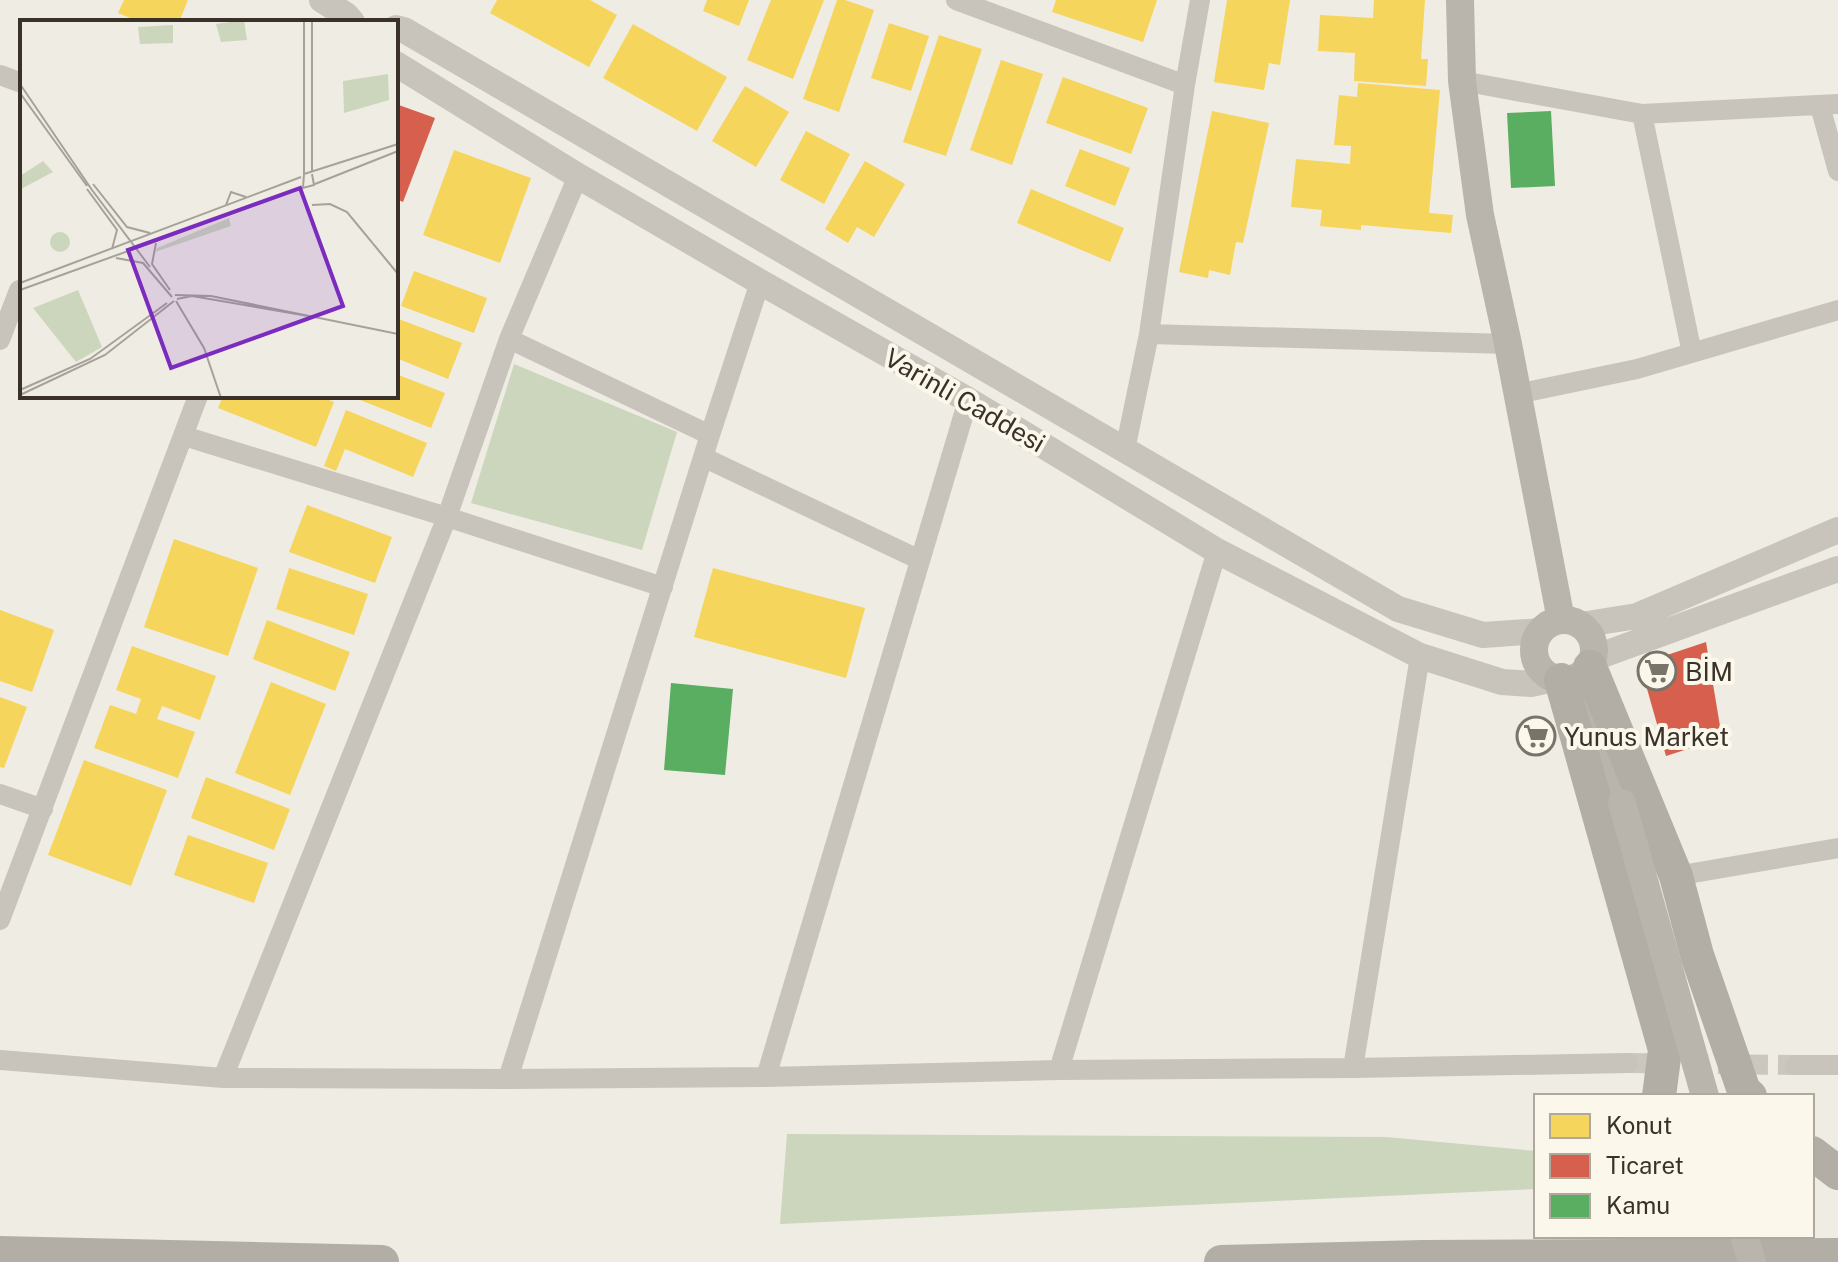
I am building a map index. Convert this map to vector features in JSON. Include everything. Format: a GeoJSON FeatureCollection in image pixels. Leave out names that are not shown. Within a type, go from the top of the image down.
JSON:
{"type":"FeatureCollection","features":[{"type":"Feature","properties":{"kind":"highway"},"geometry":{"type":"LineString","coordinates":[[1575,672],[1676,876],[1697,955],[1748,1094]]}},
{"type":"Feature","properties":{"kind":"highway"},"geometry":{"type":"LineString","coordinates":[[1575,672],[1665,1050],[1659,1094]]}},
{"type":"Feature","properties":{"kind":"highway"},"geometry":{"type":"LineString","coordinates":[[1814,1155],[1838,1173]]}},
{"type":"Feature","properties":{"kind":"highway"},"geometry":{"type":"LineString","coordinates":[[1423,1257],[1534,1236]]}},
{"type":"Feature","properties":{"kind":"highway"},"geometry":{"type":"LineString","coordinates":[[0,1253],[382,1262]]}},
{"type":"Feature","properties":{"kind":"highway"},"geometry":{"type":"LineString","coordinates":[[1221,1262],[1423,1257],[1838,1255]]}},
{"type":"Feature","properties":{"kind":"main road"},"geometry":{"type":"LineString","coordinates":[[1460,0],[1462,81],[1480,215],[1508,344],[1561,625]]}},
{"type":"Feature","properties":{"kind":"main road"},"geometry":{"type":"LineString","coordinates":[[1561,625],[1535,645],[1534,654],[1541,669],[1575,672]]}},
{"type":"Feature","properties":{"kind":"main road"},"geometry":{"type":"LineString","coordinates":[[1561,625],[1591,636],[1595,650],[1575,672]]}},
{"type":"Feature","properties":{"kind":"main road"},"geometry":{"type":"LineString","coordinates":[[1575,672],[1622,803],[1704,1094]]}},
{"type":"Feature","properties":{"kind":"main road"},"geometry":{"type":"LineString","coordinates":[[1745,1238],[1752,1262]]}},
{"type":"Feature","properties":{"kind":"street"},"geometry":{"type":"LineString","coordinates":[[322,0],[349,15]]}},
{"type":"Feature","properties":{"kind":"street"},"geometry":{"type":"LineString","coordinates":[[956,0],[1185,85]]}},
{"type":"Feature","properties":{"kind":"street"},"geometry":{"type":"LineString","coordinates":[[1125,450],[1149,334],[1200,0]]}},
{"type":"Feature","properties":{"kind":"street","name":"Varinli Caddesi"},"geometry":{"type":"LineString","coordinates":[[398,28],[1398,609],[1483,635],[1637,616],[1838,530]]}},
{"type":"Feature","properties":{"kind":"street","name":"Varinli Caddesi"},"geometry":{"type":"LineString","coordinates":[[398,65],[578,176],[968,400],[1217,551],[1420,656],[1502,682],[1531,684],[1575,672],[1838,569]]}},
{"type":"Feature","properties":{"kind":"street"},"geometry":{"type":"LineString","coordinates":[[0,75],[20,82]]}},
{"type":"Feature","properties":{"kind":"street"},"geometry":{"type":"LineString","coordinates":[[1462,81],[1642,114],[1829,105],[1838,171]]}},
{"type":"Feature","properties":{"kind":"street"},"geometry":{"type":"LineString","coordinates":[[1642,114],[1692,353]]}},
{"type":"Feature","properties":{"kind":"street"},"geometry":{"type":"LineString","coordinates":[[223,1078],[447,517],[509,339],[578,176]]}},
{"type":"Feature","properties":{"kind":"street"},"geometry":{"type":"LineString","coordinates":[[508,1079],[760,282]]}},
{"type":"Feature","properties":{"kind":"street"},"geometry":{"type":"LineString","coordinates":[[0,340],[14,288]]}},
{"type":"Feature","properties":{"kind":"street"},"geometry":{"type":"LineString","coordinates":[[1517,394],[1637,369],[1838,310]]}},
{"type":"Feature","properties":{"kind":"street"},"geometry":{"type":"LineString","coordinates":[[1149,334],[1508,344]]}},
{"type":"Feature","properties":{"kind":"street"},"geometry":{"type":"LineString","coordinates":[[509,339],[710,435]]}},
{"type":"Feature","properties":{"kind":"street"},"geometry":{"type":"LineString","coordinates":[[0,920],[197,398]]}},
{"type":"Feature","properties":{"kind":"street"},"geometry":{"type":"LineString","coordinates":[[766,1077],[968,400]]}},
{"type":"Feature","properties":{"kind":"street"},"geometry":{"type":"LineString","coordinates":[[184,436],[663,587]]}},
{"type":"Feature","properties":{"kind":"street"},"geometry":{"type":"LineString","coordinates":[[703,457],[920,560]]}},
{"type":"Feature","properties":{"kind":"street"},"geometry":{"type":"LineString","coordinates":[[1059,1070],[1217,551]]}},
{"type":"Feature","properties":{"kind":"street"},"geometry":{"type":"LineString","coordinates":[[1353,1068],[1420,656]]}},
{"type":"Feature","properties":{"kind":"street"},"geometry":{"type":"LineString","coordinates":[[0,794],[43,809]]}},
{"type":"Feature","properties":{"kind":"street"},"geometry":{"type":"LineString","coordinates":[[1676,876],[1838,848]]}},
{"type":"Feature","properties":{"kind":"street"},"geometry":{"type":"LineString","coordinates":[[0,1060],[223,1078],[508,1079],[1628,1063]]}},
{"type":"Feature","properties":{"kind":"street"},"geometry":{"type":"LineString","coordinates":[[1795,1065],[1838,1065]]}},
{"type":"Feature","properties":{"kind":"green space"},"geometry":{"type":"Polygon","coordinates":[[[514,364],[677,432],[642,550],[471,503],[514,364]]]}},
{"type":"Feature","properties":{"kind":"green space"},"geometry":{"type":"Polygon","coordinates":[[[787,1134],[1386,1137],[1534,1151],[1534,1189],[780,1224],[787,1134]]]}},
{"type":"Feature","properties":{"kind":"building: Konut"},"geometry":{"type":"Polygon","coordinates":[[[124,0],[188,0],[180,20],[135,20],[118,13],[124,0]]]}},
{"type":"Feature","properties":{"kind":"building: Konut"},"geometry":{"type":"Polygon","coordinates":[[[497,0],[590,0],[617,15],[589,67],[490,13],[497,0]]]}},
{"type":"Feature","properties":{"kind":"building: Konut"},"geometry":{"type":"Polygon","coordinates":[[[707,0],[749,0],[739,26],[703,11],[707,0]]]}},
{"type":"Feature","properties":{"kind":"building: Konut"},"geometry":{"type":"Polygon","coordinates":[[[771,0],[824,0],[793,79],[747,60],[771,0]]]}},
{"type":"Feature","properties":{"kind":"building: Konut"},"geometry":{"type":"Polygon","coordinates":[[[837,0],[874,10],[839,112],[803,99],[837,0]]]}},
{"type":"Feature","properties":{"kind":"building: Konut"},"geometry":{"type":"Polygon","coordinates":[[[1056,0],[1157,0],[1143,42],[1052,12],[1056,0]]]}},
{"type":"Feature","properties":{"kind":"building: Konut"},"geometry":{"type":"Polygon","coordinates":[[[1227,0],[1290,0],[1280,65],[1269,63],[1264,90],[1214,82],[1227,0]]]}},
{"type":"Feature","properties":{"kind":"building: Konut"},"geometry":{"type":"Polygon","coordinates":[[[1374,0],[1425,0],[1421,59],[1428,59],[1426,86],[1354,81],[1355,53],[1318,51],[1320,15],[1373,18],[1374,0]]]}},
{"type":"Feature","properties":{"kind":"building: Konut"},"geometry":{"type":"Polygon","coordinates":[[[889,23],[929,36],[911,91],[871,78],[889,23]]]}},
{"type":"Feature","properties":{"kind":"building: Konut"},"geometry":{"type":"Polygon","coordinates":[[[633,24],[727,77],[697,131],[603,78],[633,24]]]}},
{"type":"Feature","properties":{"kind":"building: Konut"},"geometry":{"type":"Polygon","coordinates":[[[939,35],[982,49],[946,156],[903,142],[939,35]]]}},
{"type":"Feature","properties":{"kind":"building: Konut"},"geometry":{"type":"Polygon","coordinates":[[[1001,60],[1043,74],[1012,165],[970,150],[1001,60]]]}},
{"type":"Feature","properties":{"kind":"building: Konut"},"geometry":{"type":"Polygon","coordinates":[[[1063,77],[1148,108],[1131,154],[1046,123],[1063,77]]]}},
{"type":"Feature","properties":{"kind":"building: Konut"},"geometry":{"type":"Polygon","coordinates":[[[1358,83],[1440,90],[1429,213],[1453,215],[1451,233],[1361,225],[1361,230],[1320,226],[1322,210],[1291,207],[1296,159],[1350,164],[1351,146],[1334,145],[1339,95],[1357,97],[1358,83]]]}},
{"type":"Feature","properties":{"kind":"building: Konut"},"geometry":{"type":"Polygon","coordinates":[[[745,86],[789,112],[756,167],[712,141],[745,86]]]}},
{"type":"Feature","properties":{"kind":"building: Konut"},"geometry":{"type":"Polygon","coordinates":[[[1212,111],[1269,123],[1243,243],[1236,242],[1230,275],[1209,270],[1208,278],[1179,272],[1212,111]]]}},
{"type":"Feature","properties":{"kind":"building: Konut"},"geometry":{"type":"Polygon","coordinates":[[[806,131],[850,154],[824,204],[780,180],[806,131]]]}},
{"type":"Feature","properties":{"kind":"building: Konut"},"geometry":{"type":"Polygon","coordinates":[[[1080,149],[1130,168],[1115,206],[1065,186],[1080,149]]]}},
{"type":"Feature","properties":{"kind":"building: Konut"},"geometry":{"type":"Polygon","coordinates":[[[454,150],[531,178],[500,263],[423,235],[454,150]]]}},
{"type":"Feature","properties":{"kind":"building: Konut"},"geometry":{"type":"Polygon","coordinates":[[[865,161],[905,184],[874,237],[857,227],[848,243],[825,229],[865,161]]]}},
{"type":"Feature","properties":{"kind":"building: Konut"},"geometry":{"type":"Polygon","coordinates":[[[1031,189],[1124,228],[1110,262],[1017,223],[1031,189]]]}},
{"type":"Feature","properties":{"kind":"building: Konut"},"geometry":{"type":"Polygon","coordinates":[[[414,271],[487,298],[474,333],[401,306],[414,271]]]}},
{"type":"Feature","properties":{"kind":"building: Konut"},"geometry":{"type":"Polygon","coordinates":[[[398,319],[462,343],[448,379],[398,359],[398,319]]]}},
{"type":"Feature","properties":{"kind":"building: Konut"},"geometry":{"type":"Polygon","coordinates":[[[398,375],[445,393],[431,428],[355,398],[398,398],[398,375]]]}},
{"type":"Feature","properties":{"kind":"building: Konut"},"geometry":{"type":"Polygon","coordinates":[[[222,398],[324,398],[334,402],[316,447],[218,408],[222,398]]]}},
{"type":"Feature","properties":{"kind":"building: Konut"},"geometry":{"type":"Polygon","coordinates":[[[346,410],[427,443],[413,477],[345,449],[336,471],[324,466],[346,410]]]}},
{"type":"Feature","properties":{"kind":"building: Konut"},"geometry":{"type":"Polygon","coordinates":[[[307,505],[392,537],[375,583],[289,552],[307,505]]]}},
{"type":"Feature","properties":{"kind":"building: Konut"},"geometry":{"type":"Polygon","coordinates":[[[174,539],[258,568],[228,656],[144,627],[174,539]]]}},
{"type":"Feature","properties":{"kind":"building: Konut"},"geometry":{"type":"Polygon","coordinates":[[[289,568],[368,594],[354,635],[276,609],[289,568]]]}},
{"type":"Feature","properties":{"kind":"building: Konut"},"geometry":{"type":"Polygon","coordinates":[[[713,568],[865,608],[846,678],[694,637],[713,568]]]}},
{"type":"Feature","properties":{"kind":"building: Konut"},"geometry":{"type":"Polygon","coordinates":[[[0,610],[54,630],[32,692],[0,681],[0,610]]]}},
{"type":"Feature","properties":{"kind":"building: Konut"},"geometry":{"type":"Polygon","coordinates":[[[267,620],[350,652],[335,691],[253,659],[267,620]]]}},
{"type":"Feature","properties":{"kind":"building: Konut"},"geometry":{"type":"Polygon","coordinates":[[[132,646],[216,676],[200,720],[162,706],[157,719],[195,732],[178,778],[94,748],[110,705],[136,714],[141,699],[116,690],[132,646]]]}},
{"type":"Feature","properties":{"kind":"building: Konut"},"geometry":{"type":"Polygon","coordinates":[[[271,682],[326,704],[290,795],[235,773],[271,682]]]}},
{"type":"Feature","properties":{"kind":"building: Konut"},"geometry":{"type":"Polygon","coordinates":[[[0,697],[27,707],[4,768],[0,767],[0,697]]]}},
{"type":"Feature","properties":{"kind":"building: Konut"},"geometry":{"type":"Polygon","coordinates":[[[84,760],[167,790],[131,886],[48,855],[84,760]]]}},
{"type":"Feature","properties":{"kind":"building: Konut"},"geometry":{"type":"Polygon","coordinates":[[[206,777],[290,809],[274,850],[191,818],[206,777]]]}},
{"type":"Feature","properties":{"kind":"building: Konut"},"geometry":{"type":"Polygon","coordinates":[[[188,835],[268,863],[254,903],[174,875],[188,835]]]}},
{"type":"Feature","properties":{"kind":"building: Ticaret"},"geometry":{"type":"Polygon","coordinates":[[[398,105],[435,118],[403,202],[398,200],[398,105]]]}},
{"type":"Feature","properties":{"kind":"building: Ticaret"},"geometry":{"type":"Polygon","coordinates":[[[1706,642],[1722,738],[1666,756],[1640,664],[1706,642]]]}},
{"type":"Feature","properties":{"kind":"building: Kamu"},"geometry":{"type":"Polygon","coordinates":[[[1551,111],[1555,186],[1511,188],[1507,113],[1551,111]]]}},
{"type":"Feature","properties":{"kind":"building: Kamu"},"geometry":{"type":"Polygon","coordinates":[[[671,683],[733,689],[725,775],[664,770],[671,683]]]}},
{"type":"Feature","properties":{"kind":"tunnel"},"geometry":{"type":"LineString","coordinates":[[1628,1063],[1795,1065]]}},
{"type":"Feature","properties":{"kind":"place","name":"BİM"},"geometry":{"type":"Point","coordinates":[1657,671]}},
{"type":"Feature","properties":{"kind":"place","name":"Yunus Market"},"geometry":{"type":"Point","coordinates":[1536,736]}}]}
